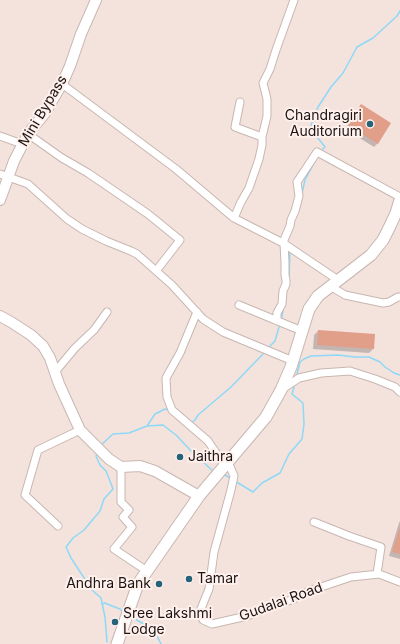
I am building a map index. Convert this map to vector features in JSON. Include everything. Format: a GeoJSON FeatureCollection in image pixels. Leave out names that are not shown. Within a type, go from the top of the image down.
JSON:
{"type":"FeatureCollection","features":[{"type":"Feature","properties":{"kind":"main road"},"geometry":{"type":"LineString","coordinates":[[117,644],[138,584],[199,496],[266,418],[281,390],[293,361],[309,309],[318,296],[371,255],[383,240],[396,213],[400,198]]}},
{"type":"Feature","properties":{"kind":"street","name":"Mini Bypass"},"geometry":{"type":"LineString","coordinates":[[0,200],[4,175],[14,161],[28,134],[45,113],[62,84],[96,0]]}},
{"type":"Feature","properties":{"kind":"street"},"geometry":{"type":"LineString","coordinates":[[234,218],[249,188],[259,159],[267,116],[267,99],[263,83],[270,69],[294,0]]}},
{"type":"Feature","properties":{"kind":"street"},"geometry":{"type":"LineString","coordinates":[[62,84],[176,169],[234,218],[284,244],[334,283],[345,295],[383,303],[400,297]]}},
{"type":"Feature","properties":{"kind":"street"},"geometry":{"type":"LineString","coordinates":[[240,102],[235,127],[262,138]]}},
{"type":"Feature","properties":{"kind":"street"},"geometry":{"type":"LineString","coordinates":[[28,134],[148,214],[180,240],[156,271]]}},
{"type":"Feature","properties":{"kind":"street"},"geometry":{"type":"LineString","coordinates":[[0,136],[22,144]]}},
{"type":"Feature","properties":{"kind":"street"},"geometry":{"type":"LineString","coordinates":[[277,321],[277,313],[282,304],[283,291],[286,284],[284,240],[299,196],[297,182],[317,152],[400,198]]}},
{"type":"Feature","properties":{"kind":"street"},"geometry":{"type":"LineString","coordinates":[[4,175],[28,184],[67,219],[82,228],[106,241],[131,251],[172,285],[203,319],[223,332],[293,361]]}},
{"type":"Feature","properties":{"kind":"street"},"geometry":{"type":"LineString","coordinates":[[239,305],[302,331]]}},
{"type":"Feature","properties":{"kind":"street"},"geometry":{"type":"LineString","coordinates":[[55,372],[75,348],[94,330],[107,312]]}},
{"type":"Feature","properties":{"kind":"street","name":"Gudalai Road"},"geometry":{"type":"LineString","coordinates":[[197,312],[180,353],[166,378],[167,396],[172,410],[208,441],[223,469],[234,476],[214,552],[209,589],[200,611],[203,620],[212,624],[247,616],[294,599],[309,591],[351,577],[379,574],[400,582]]}},
{"type":"Feature","properties":{"kind":"street"},"geometry":{"type":"LineString","coordinates":[[0,316],[11,322],[43,346],[50,358],[80,430],[109,459],[121,467],[140,466],[155,471],[199,496]]}},
{"type":"Feature","properties":{"kind":"street"},"geometry":{"type":"LineString","coordinates":[[281,390],[299,378],[313,374],[350,371],[375,378],[395,387],[400,392]]}},
{"type":"Feature","properties":{"kind":"street"},"geometry":{"type":"LineString","coordinates":[[58,526],[25,495],[38,450],[80,430]]}},
{"type":"Feature","properties":{"kind":"street"},"geometry":{"type":"LineString","coordinates":[[121,467],[121,502],[129,510],[124,517],[132,527],[114,549],[148,570]]}},
{"type":"Feature","properties":{"kind":"street"},"geometry":{"type":"LineString","coordinates":[[314,522],[381,547],[377,574]]}},
{"type":"Feature","properties":{"kind":"building","name":"Chandragiri Auditorium"},"geometry":{"type":"Polygon","coordinates":[[[361,104],[391,123],[378,144],[348,125],[361,104]]]}},
{"type":"Feature","properties":{"kind":"building"},"geometry":{"type":"Polygon","coordinates":[[[318,330],[375,334],[374,349],[317,345],[318,330]]]}},
{"type":"Feature","properties":{"kind":"building"},"geometry":{"type":"Polygon","coordinates":[[[400,527],[400,554],[392,552],[400,527]]]}},
{"type":"Feature","properties":{"kind":"waterway"},"geometry":{"type":"LineString","coordinates":[[323,149],[325,147],[310,128],[318,107],[331,87],[343,73],[357,47],[373,38],[397,16],[400,11]]}},
{"type":"Feature","properties":{"kind":"waterway"},"geometry":{"type":"LineString","coordinates":[[302,193],[305,180],[314,163]]}},
{"type":"Feature","properties":{"kind":"waterway"},"geometry":{"type":"LineString","coordinates":[[289,279],[290,251]]}},
{"type":"Feature","properties":{"kind":"waterway"},"geometry":{"type":"LineString","coordinates":[[282,317],[283,309]]}},
{"type":"Feature","properties":{"kind":"waterway"},"geometry":{"type":"LineString","coordinates":[[270,346],[275,341],[279,327]]}},
{"type":"Feature","properties":{"kind":"waterway"},"geometry":{"type":"LineString","coordinates":[[191,423],[198,415],[231,387],[263,354]]}},
{"type":"Feature","properties":{"kind":"waterway"},"geometry":{"type":"LineString","coordinates":[[297,374],[300,362],[304,359],[311,356],[338,355],[369,357],[380,362],[394,373],[400,375]]}},
{"type":"Feature","properties":{"kind":"waterway"},"geometry":{"type":"LineString","coordinates":[[235,481],[253,492],[262,483],[280,473],[289,454],[302,439],[304,424],[303,403],[292,394],[294,387]]}},
{"type":"Feature","properties":{"kind":"waterway"},"geometry":{"type":"LineString","coordinates":[[147,426],[155,414],[165,409],[169,410]]}},
{"type":"Feature","properties":{"kind":"waterway"},"geometry":{"type":"LineString","coordinates":[[101,445],[113,434],[129,433],[147,426],[163,425],[176,435],[213,471]]}},
{"type":"Feature","properties":{"kind":"waterway"},"geometry":{"type":"LineString","coordinates":[[97,454],[96,456],[100,465],[106,471],[113,489],[104,499],[100,511],[84,530],[73,538],[66,547],[71,558],[92,590],[101,598],[105,617],[107,642]]}},
{"type":"Feature","properties":{"kind":"waterway"},"geometry":{"type":"LineString","coordinates":[[223,474],[232,479]]}},
{"type":"Feature","properties":{"kind":"waterway"},"geometry":{"type":"LineString","coordinates":[[102,604],[105,603],[120,609],[123,612]]}},
{"type":"Feature","properties":{"kind":"waterway"},"geometry":{"type":"LineString","coordinates":[[130,618],[135,619],[149,627],[157,636],[161,644]]}},
{"type":"Feature","properties":{"kind":"place","name":"Chandragiri Auditorium"},"geometry":{"type":"Point","coordinates":[370,124]}},
{"type":"Feature","properties":{"kind":"place","name":"Jaithra"},"geometry":{"type":"Point","coordinates":[180,457]}},
{"type":"Feature","properties":{"kind":"place","name":"Tamar"},"geometry":{"type":"Point","coordinates":[189,579]}},
{"type":"Feature","properties":{"kind":"place","name":"Andhra Bank"},"geometry":{"type":"Point","coordinates":[159,584]}},
{"type":"Feature","properties":{"kind":"place","name":"Sree Lakshmi Lodge"},"geometry":{"type":"Point","coordinates":[115,622]}}]}
